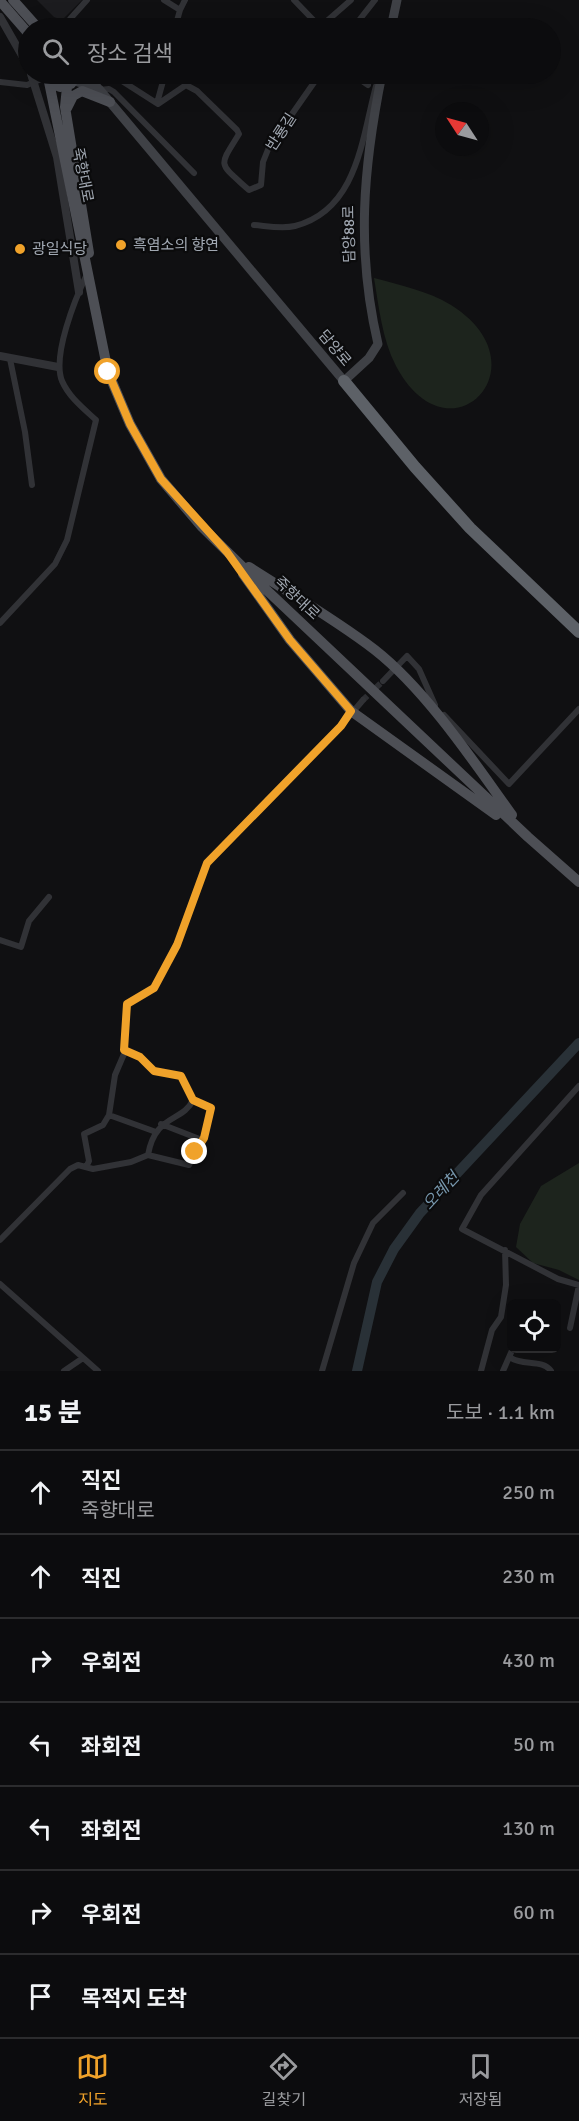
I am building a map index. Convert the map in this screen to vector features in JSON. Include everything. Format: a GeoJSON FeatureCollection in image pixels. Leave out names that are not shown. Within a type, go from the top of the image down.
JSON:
{"type":"FeatureCollection","features":[{"type":"Feature","properties":{"kind":"highway","name":"담양로"},"geometry":{"type":"LineString","coordinates":[[344,381],[415,467],[483,541],[579,632]]}},
{"type":"Feature","properties":{"kind":"main road"},"geometry":{"type":"LineString","coordinates":[[14,0],[29,18]]}},
{"type":"Feature","properties":{"kind":"main road"},"geometry":{"type":"LineString","coordinates":[[393,18],[397,0]]}},
{"type":"Feature","properties":{"kind":"main road"},"geometry":{"type":"LineString","coordinates":[[0,1],[18,22]]}},
{"type":"Feature","properties":{"kind":"main road","name":"죽향대로"},"geometry":{"type":"LineString","coordinates":[[47,84],[108,372],[130,424],[161,479],[227,552],[528,837],[579,882]]}},
{"type":"Feature","properties":{"kind":"main road","name":"죽향대로"},"geometry":{"type":"LineString","coordinates":[[71,84],[64,97],[89,245],[87,274]]}},
{"type":"Feature","properties":{"kind":"main road"},"geometry":{"type":"LineString","coordinates":[[85,84],[99,89]]}},
{"type":"Feature","properties":{"kind":"main road","name":"담양로"},"geometry":{"type":"LineString","coordinates":[[95,84],[344,381]]}},
{"type":"Feature","properties":{"kind":"main road","name":"담양88로"},"geometry":{"type":"LineString","coordinates":[[344,381],[369,358],[378,344],[365,274],[363,214],[369,145],[378,84]]}},
{"type":"Feature","properties":{"kind":"main road"},"geometry":{"type":"LineString","coordinates":[[67,120],[69,101],[79,92],[90,93],[110,102]]}},
{"type":"Feature","properties":{"kind":"main road"},"geometry":{"type":"LineString","coordinates":[[227,552],[375,650],[396,669],[483,774],[528,837]]}},
{"type":"Feature","properties":{"kind":"main road"},"geometry":{"type":"LineString","coordinates":[[227,552],[290,640],[351,711],[528,837]]}},
{"type":"Feature","properties":{"kind":"street"},"geometry":{"type":"LineString","coordinates":[[71,18],[87,0]]}},
{"type":"Feature","properties":{"kind":"street"},"geometry":{"type":"LineString","coordinates":[[164,0],[180,10]]}},
{"type":"Feature","properties":{"kind":"street"},"geometry":{"type":"LineString","coordinates":[[178,18],[185,0]]}},
{"type":"Feature","properties":{"kind":"street"},"geometry":{"type":"LineString","coordinates":[[294,0],[311,18]]}},
{"type":"Feature","properties":{"kind":"street"},"geometry":{"type":"LineString","coordinates":[[332,18],[351,0]]}},
{"type":"Feature","properties":{"kind":"street"},"geometry":{"type":"LineString","coordinates":[[361,18],[375,0]]}},
{"type":"Feature","properties":{"kind":"street"},"geometry":{"type":"LineString","coordinates":[[0,17],[18,48]]}},
{"type":"Feature","properties":{"kind":"street"},"geometry":{"type":"LineString","coordinates":[[0,82],[18,86],[35,84],[57,157],[79,292]]}},
{"type":"Feature","properties":{"kind":"street"},"geometry":{"type":"LineString","coordinates":[[127,84],[157,103],[162,84]]}},
{"type":"Feature","properties":{"kind":"street","name":"반룡길"},"geometry":{"type":"LineString","coordinates":[[157,103],[164,101],[186,85],[197,91],[237,130],[239,134],[223,156],[224,162],[228,171],[249,189],[254,189],[261,185],[263,162],[269,147],[313,84]]}},
{"type":"Feature","properties":{"kind":"street"},"geometry":{"type":"LineString","coordinates":[[254,225],[293,226],[310,221],[333,204],[343,191],[355,166],[377,84]]}},
{"type":"Feature","properties":{"kind":"street"},"geometry":{"type":"LineString","coordinates":[[99,89],[109,89],[114,92],[194,173]]}},
{"type":"Feature","properties":{"kind":"street"},"geometry":{"type":"LineString","coordinates":[[0,622],[55,564],[63,548],[96,420],[73,398],[63,382],[58,367],[79,292],[87,274]]}},
{"type":"Feature","properties":{"kind":"street"},"geometry":{"type":"LineString","coordinates":[[0,356],[58,367]]}},
{"type":"Feature","properties":{"kind":"street"},"geometry":{"type":"LineString","coordinates":[[10,359],[25,432],[32,485]]}},
{"type":"Feature","properties":{"kind":"street"},"geometry":{"type":"LineString","coordinates":[[383,681],[407,656],[415,662],[435,704],[509,784],[579,709]]}},
{"type":"Feature","properties":{"kind":"street"},"geometry":{"type":"LineString","coordinates":[[86,1167],[88,1161],[84,1134],[103,1125],[109,1114],[114,1080],[124,1050],[127,1004],[154,988],[177,945],[207,863],[341,726],[351,711],[363,700]]}},
{"type":"Feature","properties":{"kind":"street"},"geometry":{"type":"LineString","coordinates":[[0,940],[21,947],[29,921],[49,897]]}},
{"type":"Feature","properties":{"kind":"street"},"geometry":{"type":"LineString","coordinates":[[0,1240],[70,1168],[78,1166],[93,1169],[131,1162],[148,1155],[189,1164],[202,1140],[211,1108],[193,1100],[181,1076],[154,1071],[140,1057],[124,1050]]}},
{"type":"Feature","properties":{"kind":"street"},"geometry":{"type":"LineString","coordinates":[[570,1328],[579,1285],[558,1279],[462,1229],[481,1196],[579,1086]]}},
{"type":"Feature","properties":{"kind":"street"},"geometry":{"type":"LineString","coordinates":[[148,1155],[161,1124],[189,1108],[193,1100]]}},
{"type":"Feature","properties":{"kind":"street"},"geometry":{"type":"LineString","coordinates":[[109,1114],[156,1132]]}},
{"type":"Feature","properties":{"kind":"street"},"geometry":{"type":"LineString","coordinates":[[161,1124],[202,1140]]}},
{"type":"Feature","properties":{"kind":"street"},"geometry":{"type":"LineString","coordinates":[[322,1371],[354,1263],[373,1223],[403,1193]]}},
{"type":"Feature","properties":{"kind":"street"},"geometry":{"type":"LineString","coordinates":[[481,1371],[492,1329],[501,1317],[504,1304],[505,1250]]}},
{"type":"Feature","properties":{"kind":"street"},"geometry":{"type":"LineString","coordinates":[[0,1284],[98,1371]]}},
{"type":"Feature","properties":{"kind":"street"},"geometry":{"type":"LineString","coordinates":[[0,1296],[8,1290]]}},
{"type":"Feature","properties":{"kind":"street"},"geometry":{"type":"LineString","coordinates":[[504,1371],[512,1353]]}},
{"type":"Feature","properties":{"kind":"street"},"geometry":{"type":"LineString","coordinates":[[64,1371],[83,1358]]}},
{"type":"Feature","properties":{"kind":"street"},"geometry":{"type":"LineString","coordinates":[[511,1358],[520,1363],[544,1365],[551,1371]]}},
{"type":"Feature","properties":{"kind":"shaded area"},"geometry":{"type":"Polygon","coordinates":[[[37,0],[82,0],[64,18],[54,17],[37,0]]]}},
{"type":"Feature","properties":{"kind":"shaded area"},"geometry":{"type":"Polygon","coordinates":[[[374,278],[414,289],[442,300],[478,329],[490,354],[490,377],[479,396],[462,406],[440,407],[418,395],[391,356],[374,278]]]}},
{"type":"Feature","properties":{"kind":"shaded area"},"geometry":{"type":"Polygon","coordinates":[[[579,1163],[579,1280],[559,1270],[533,1263],[516,1247],[520,1224],[541,1186],[579,1163]]]}},
{"type":"Feature","properties":{"kind":"waterway","name":"오례천"},"geometry":{"type":"LineString","coordinates":[[357,1371],[377,1282],[394,1249],[420,1213],[579,1043]]}},
{"type":"Feature","properties":{"kind":"tunnel"},"geometry":{"type":"LineString","coordinates":[[363,700],[383,681]]}},
{"type":"Feature","properties":{"kind":"place","name":"흑염소의 향연"},"geometry":{"type":"Point","coordinates":[121,245]}},
{"type":"Feature","properties":{"kind":"place","name":"광일식당"},"geometry":{"type":"Point","coordinates":[20,249]}},
{"type":"Feature","properties":{"kind":"route"},"geometry":{"type":"LineString","coordinates":[[108,372],[130,424],[161,479],[227,552],[290,640],[351,711],[341,726],[207,863],[177,945],[154,988],[127,1004],[124,1050],[140,1057],[147,1067],[154,1071],[181,1076],[193,1100],[211,1108],[204,1138],[195,1152]]}}]}
